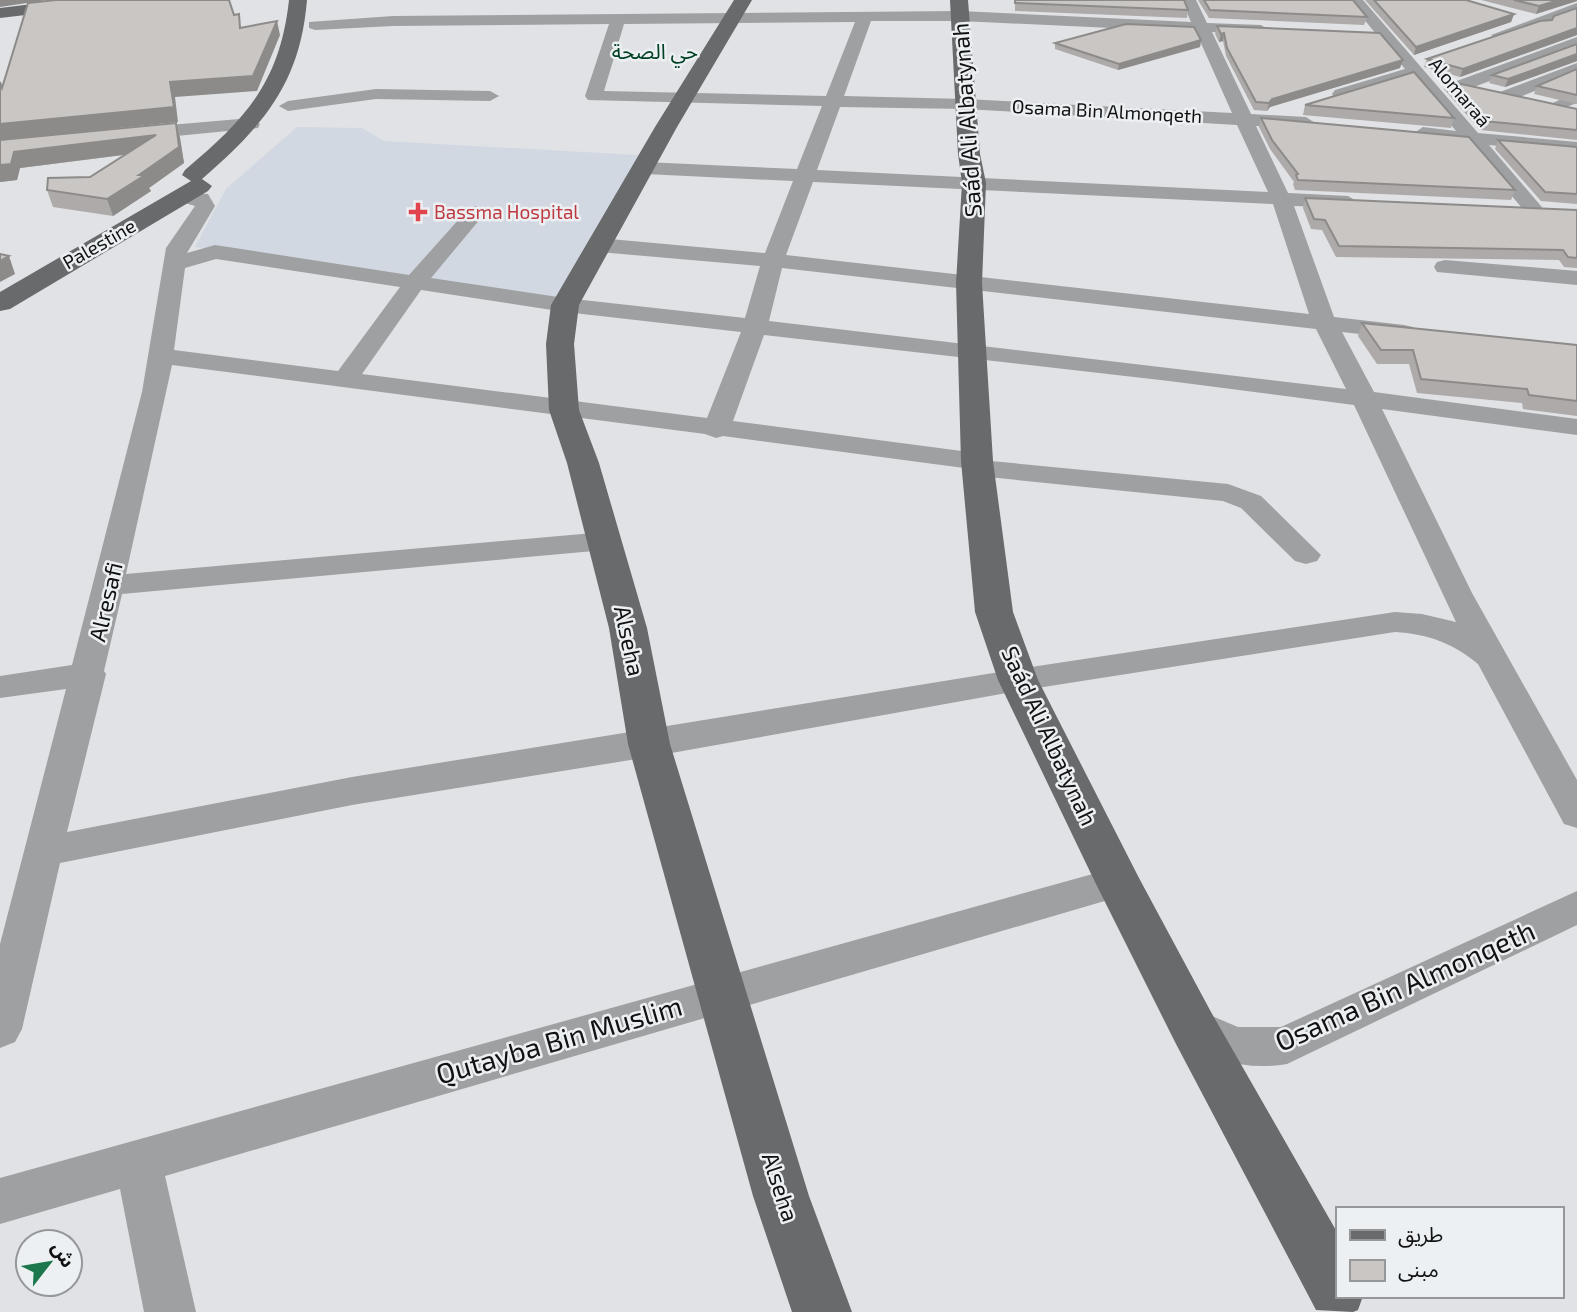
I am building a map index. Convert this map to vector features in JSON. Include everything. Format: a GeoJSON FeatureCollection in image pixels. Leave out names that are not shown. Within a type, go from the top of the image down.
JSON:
{"type":"FeatureCollection","features":[{"type":"Feature","properties":{"kind":"main road"},"geometry":{"type":"LineString","coordinates":[[0,12],[88,0]]}},
{"type":"Feature","properties":{"kind":"main road"},"geometry":{"type":"LineString","coordinates":[[0,12],[110,0]]}},
{"type":"Feature","properties":{"kind":"main road","name":"Palestine"},"geometry":{"type":"LineString","coordinates":[[0,289],[162,191],[199,182],[264,107],[288,65],[297,32],[298,0]]}},
{"type":"Feature","properties":{"kind":"main road"},"geometry":{"type":"LineString","coordinates":[[314,35],[316,0]]}},
{"type":"Feature","properties":{"kind":"main road","name":"Saád Ali Albatynah"},"geometry":{"type":"LineString","coordinates":[[959,8],[965,104],[974,183],[969,283],[978,465],[994,612],[1018,680],[1118,882],[1193,1027],[1336,1287]]}},
{"type":"Feature","properties":{"kind":"main road","name":"Alseha"},"geometry":{"type":"LineString","coordinates":[[738,9],[684,97],[565,305],[560,344],[564,410],[605,541],[628,628],[649,744],[781,1196],[822,1312]]}},
{"type":"Feature","properties":{"kind":"main road","name":"Palestine"},"geometry":{"type":"LineString","coordinates":[[0,303],[199,182],[274,123],[288,106],[300,82]]}},
{"type":"Feature","properties":{"kind":"street"},"geometry":{"type":"LineString","coordinates":[[393,21],[408,0]]}},
{"type":"Feature","properties":{"kind":"street"},"geometry":{"type":"LineString","coordinates":[[588,19],[601,0]]}},
{"type":"Feature","properties":{"kind":"street"},"geometry":{"type":"LineString","coordinates":[[1189,0],[1202,28],[1227,52],[1324,323],[1363,398],[1398,476],[1492,658],[1577,814]]}},
{"type":"Feature","properties":{"kind":"street","name":"Alomaraá"},"geometry":{"type":"LineString","coordinates":[[1355,0],[1382,33],[1418,68],[1471,138],[1534,210]]}},
{"type":"Feature","properties":{"kind":"street"},"geometry":{"type":"LineString","coordinates":[[314,35],[393,21],[618,19],[738,9],[865,17],[959,8],[1280,32],[1227,52]]}},
{"type":"Feature","properties":{"kind":"street"},"geometry":{"type":"LineString","coordinates":[[1487,39],[1577,8]]}},
{"type":"Feature","properties":{"kind":"street"},"geometry":{"type":"LineString","coordinates":[[1503,13],[1577,32]]}},
{"type":"Feature","properties":{"kind":"street"},"geometry":{"type":"LineString","coordinates":[[716,430],[755,327],[773,260],[836,100],[865,17]]}},
{"type":"Feature","properties":{"kind":"street","name":"Osama Bin Almonqeth"},"geometry":{"type":"LineString","coordinates":[[618,19],[594,96],[965,104],[1251,118],[1327,125]]}},
{"type":"Feature","properties":{"kind":"street"},"geometry":{"type":"LineString","coordinates":[[1357,33],[1382,33]]}},
{"type":"Feature","properties":{"kind":"street"},"geometry":{"type":"LineString","coordinates":[[1461,86],[1577,42]]}},
{"type":"Feature","properties":{"kind":"street"},"geometry":{"type":"LineString","coordinates":[[1251,118],[1319,101],[1418,68],[1461,86],[1577,113]]}},
{"type":"Feature","properties":{"kind":"street"},"geometry":{"type":"LineString","coordinates":[[1506,96],[1577,68]]}},
{"type":"Feature","properties":{"kind":"street"},"geometry":{"type":"LineString","coordinates":[[288,106],[376,94],[490,96]]}},
{"type":"Feature","properties":{"kind":"street"},"geometry":{"type":"LineString","coordinates":[[1553,107],[1577,97]]}},
{"type":"Feature","properties":{"kind":"street"},"geometry":{"type":"LineString","coordinates":[[116,136],[251,124]]}},
{"type":"Feature","properties":{"kind":"street"},"geometry":{"type":"LineString","coordinates":[[1405,132],[1577,148]]}},
{"type":"Feature","properties":{"kind":"street"},"geometry":{"type":"LineString","coordinates":[[645,169],[1374,203]]}},
{"type":"Feature","properties":{"kind":"street"},"geometry":{"type":"LineString","coordinates":[[199,182],[198,235],[215,252]]}},
{"type":"Feature","properties":{"kind":"street","name":"Alresafi"},"geometry":{"type":"LineString","coordinates":[[0,1029],[110,585],[161,356],[177,263],[177,248],[205,206],[199,182]]}},
{"type":"Feature","properties":{"kind":"street"},"geometry":{"type":"LineString","coordinates":[[1507,209],[1555,211]]}},
{"type":"Feature","properties":{"kind":"street"},"geometry":{"type":"LineString","coordinates":[[345,380],[414,283],[476,212]]}},
{"type":"Feature","properties":{"kind":"street"},"geometry":{"type":"LineString","coordinates":[[599,245],[773,260],[1430,335]]}},
{"type":"Feature","properties":{"kind":"street"},"geometry":{"type":"LineString","coordinates":[[177,263],[215,252],[565,305],[1363,398],[1577,427]]}},
{"type":"Feature","properties":{"kind":"street"},"geometry":{"type":"LineString","coordinates":[[1444,267],[1577,278]]}},
{"type":"Feature","properties":{"kind":"street"},"geometry":{"type":"LineString","coordinates":[[161,356],[978,465],[1228,493],[1251,502],[1306,555]]}},
{"type":"Feature","properties":{"kind":"street"},"geometry":{"type":"LineString","coordinates":[[110,585],[605,541]]}},
{"type":"Feature","properties":{"kind":"street"},"geometry":{"type":"LineString","coordinates":[[44,851],[352,790],[649,744],[1018,680],[1395,622],[1442,628],[1470,641],[1492,658]]}},
{"type":"Feature","properties":{"kind":"street"},"geometry":{"type":"LineString","coordinates":[[0,687],[89,674]]}},
{"type":"Feature","properties":{"kind":"street","name":"Qutayba Bin Muslim"},"geometry":{"type":"LineString","coordinates":[[0,1201],[1118,882]]}},
{"type":"Feature","properties":{"kind":"street","name":"Osama Bin Almonqeth"},"geometry":{"type":"LineString","coordinates":[[1193,1027],[1229,1045],[1248,1049],[1287,1045],[1577,907]]}},
{"type":"Feature","properties":{"kind":"street"},"geometry":{"type":"LineString","coordinates":[[138,1160],[170,1312]]}},
{"type":"Feature","properties":{"kind":"shaded area","name":"Bassma Hospital"},"geometry":{"type":"Polygon","coordinates":[[[297,127],[362,128],[384,141],[655,156],[572,299],[195,247],[226,189],[297,127]]]}},
{"type":"Feature","properties":{"kind":"building"},"geometry":{"type":"Polygon","coordinates":[[[56,0],[229,0],[234,15],[239,14],[240,28],[277,21],[253,76],[170,82],[174,107],[0,124],[0,82],[2,88],[28,3],[56,0]]]}},
{"type":"Feature","properties":{"kind":"building"},"geometry":{"type":"Polygon","coordinates":[[[1015,0],[1184,0],[1188,10],[1015,3],[1015,0]]]}},
{"type":"Feature","properties":{"kind":"building"},"geometry":{"type":"Polygon","coordinates":[[[1204,0],[1353,0],[1367,17],[1210,10],[1204,0]]]}},
{"type":"Feature","properties":{"kind":"building"},"geometry":{"type":"Polygon","coordinates":[[[1374,0],[1466,0],[1514,14],[1416,47],[1374,0]]]}},
{"type":"Feature","properties":{"kind":"building"},"geometry":{"type":"Polygon","coordinates":[[[1514,0],[1559,0],[1539,6],[1514,0]]]}},
{"type":"Feature","properties":{"kind":"building"},"geometry":{"type":"Polygon","coordinates":[[[1577,8],[1577,28],[1463,69],[1427,59],[1540,21],[1552,20],[1554,16],[1577,8]]]}},
{"type":"Feature","properties":{"kind":"building"},"geometry":{"type":"Polygon","coordinates":[[[1126,24],[1194,27],[1201,40],[1119,64],[1055,43],[1126,24]]]}},
{"type":"Feature","properties":{"kind":"building"},"geometry":{"type":"Polygon","coordinates":[[[1217,26],[1380,33],[1403,60],[1272,99],[1269,103],[1256,102],[1227,48],[1224,33],[1221,34],[1217,26]]]}},
{"type":"Feature","properties":{"kind":"building"},"geometry":{"type":"Polygon","coordinates":[[[1577,44],[1577,54],[1508,79],[1492,75],[1577,44]]]}},
{"type":"Feature","properties":{"kind":"building"},"geometry":{"type":"Polygon","coordinates":[[[1577,69],[1577,95],[1537,86],[1577,69]]]}},
{"type":"Feature","properties":{"kind":"building"},"geometry":{"type":"Polygon","coordinates":[[[1414,72],[1454,118],[1305,105],[1414,72]]]}},
{"type":"Feature","properties":{"kind":"building"},"geometry":{"type":"Polygon","coordinates":[[[1447,81],[1577,109],[1577,130],[1483,121],[1447,81]]]}},
{"type":"Feature","properties":{"kind":"building"},"geometry":{"type":"Polygon","coordinates":[[[1261,118],[1469,137],[1515,190],[1298,180],[1298,174],[1272,140],[1261,118]]]}},
{"type":"Feature","properties":{"kind":"building"},"geometry":{"type":"Polygon","coordinates":[[[176,123],[179,147],[139,175],[145,175],[107,199],[47,190],[48,178],[90,177],[156,135],[14,152],[11,164],[0,165],[0,140],[176,123]]]}},
{"type":"Feature","properties":{"kind":"building"},"geometry":{"type":"Polygon","coordinates":[[[1498,140],[1577,147],[1577,194],[1545,192],[1498,140]]]}},
{"type":"Feature","properties":{"kind":"building"},"geometry":{"type":"Polygon","coordinates":[[[1305,198],[1577,210],[1577,258],[1568,257],[1563,250],[1339,246],[1325,220],[1314,219],[1305,198]]]}},
{"type":"Feature","properties":{"kind":"building"},"geometry":{"type":"Polygon","coordinates":[[[0,254],[9,256],[0,261],[0,254]]]}},
{"type":"Feature","properties":{"kind":"building"},"geometry":{"type":"Polygon","coordinates":[[[1362,323],[1577,345],[1577,401],[1529,395],[1527,389],[1421,379],[1413,350],[1381,350],[1362,323]]]}},
{"type":"Feature","properties":{"kind":"place","name":"Bassma Hospital"},"geometry":{"type":"Point","coordinates":[418,212]}},
{"type":"Feature","properties":{"kind":"district","name":"حي الصحة"},"geometry":{"type":"Point","coordinates":[655,52]}}]}
